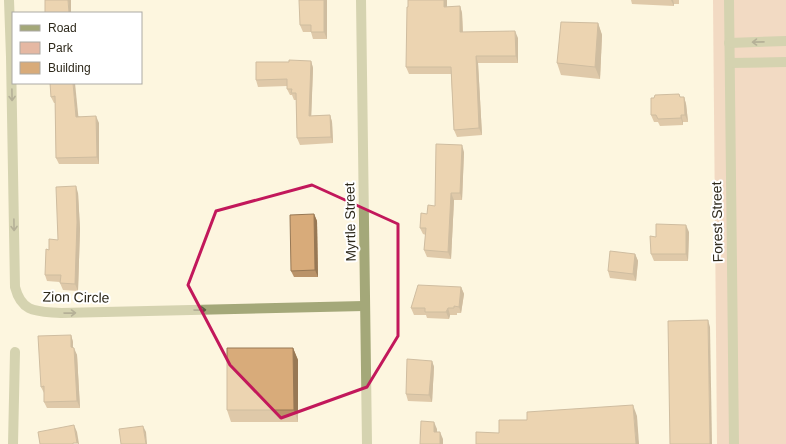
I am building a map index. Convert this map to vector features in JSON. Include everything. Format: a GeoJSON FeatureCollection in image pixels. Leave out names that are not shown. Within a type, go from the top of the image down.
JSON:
{"type":"FeatureCollection","features":[{"type":"Feature","properties":{"kind":"street","name":"Zion Circle"},"geometry":{"type":"LineString","coordinates":[[9,0],[12,57]]}},
{"type":"Feature","properties":{"kind":"street","name":"Myrtle Street"},"geometry":{"type":"LineString","coordinates":[[361,0],[367,444]]}},
{"type":"Feature","properties":{"kind":"street","name":"Forest Street"},"geometry":{"type":"LineString","coordinates":[[729,0],[734,444]]}},
{"type":"Feature","properties":{"kind":"street"},"geometry":{"type":"LineString","coordinates":[[730,43],[786,41]]}},
{"type":"Feature","properties":{"kind":"street"},"geometry":{"type":"LineString","coordinates":[[730,63],[786,62]]}},
{"type":"Feature","properties":{"kind":"street","name":"Zion Circle"},"geometry":{"type":"LineString","coordinates":[[12,84],[15,287],[18,298],[25,307],[32,310],[61,313],[364,306]]}},
{"type":"Feature","properties":{"kind":"street"},"geometry":{"type":"LineString","coordinates":[[13,444],[15,352]]}},
{"type":"Feature","properties":{"kind":"highlighted area"},"geometry":{"type":"Polygon","coordinates":[[[312,185],[398,224],[398,336],[367,387],[281,418],[230,365],[188,285],[216,211],[312,185]]]}},
{"type":"Feature","properties":{"kind":"green space"},"geometry":{"type":"Polygon","coordinates":[[[713,0],[786,0],[786,444],[717,444],[713,0]]]}},
{"type":"Feature","properties":{"kind":"building"},"geometry":{"type":"Polygon","coordinates":[[[45,0],[68,0],[69,12],[45,12],[45,0]]]}},
{"type":"Feature","properties":{"kind":"building"},"geometry":{"type":"Polygon","coordinates":[[[299,0],[324,0],[324,32],[311,32],[311,25],[300,25],[299,0]]]}},
{"type":"Feature","properties":{"kind":"building"},"geometry":{"type":"Polygon","coordinates":[[[408,0],[444,0],[444,7],[460,6],[460,32],[515,31],[516,56],[476,56],[479,128],[454,130],[451,67],[406,67],[408,0]]]}},
{"type":"Feature","properties":{"kind":"building"},"geometry":{"type":"Polygon","coordinates":[[[561,22],[598,23],[595,67],[557,63],[561,22]]]}},
{"type":"Feature","properties":{"kind":"building"},"geometry":{"type":"Polygon","coordinates":[[[289,60],[311,61],[309,116],[330,115],[331,137],[297,138],[296,93],[291,93],[292,89],[287,89],[287,79],[256,80],[256,62],[289,62],[289,60]]]}},
{"type":"Feature","properties":{"kind":"building"},"geometry":{"type":"Polygon","coordinates":[[[50,84],[73,84],[76,117],[96,116],[97,157],[56,158],[55,96],[51,97],[50,84]]]}},
{"type":"Feature","properties":{"kind":"building"},"geometry":{"type":"Polygon","coordinates":[[[679,94],[680,97],[684,97],[685,115],[681,115],[681,118],[658,119],[656,115],[651,115],[651,98],[654,98],[655,95],[679,94]]]}},
{"type":"Feature","properties":{"kind":"building"},"geometry":{"type":"Polygon","coordinates":[[[436,144],[462,145],[460,193],[451,193],[448,252],[424,250],[426,228],[420,228],[421,213],[427,214],[428,205],[435,206],[436,144]]]}},
{"type":"Feature","properties":{"kind":"building"},"geometry":{"type":"Polygon","coordinates":[[[76,186],[77,222],[75,284],[60,283],[61,275],[45,275],[46,249],[49,250],[49,239],[58,240],[56,187],[76,186]]]}},
{"type":"Feature","properties":{"kind":"building"},"geometry":{"type":"Polygon","coordinates":[[[314,214],[315,270],[291,271],[290,215],[314,214]]]}},
{"type":"Feature","properties":{"kind":"building"},"geometry":{"type":"Polygon","coordinates":[[[656,224],[686,225],[686,254],[651,254],[650,236],[656,237],[656,224]]]}},
{"type":"Feature","properties":{"kind":"building"},"geometry":{"type":"Polygon","coordinates":[[[610,251],[635,254],[633,274],[608,271],[610,251]]]}},
{"type":"Feature","properties":{"kind":"building"},"geometry":{"type":"Polygon","coordinates":[[[418,285],[461,287],[459,307],[454,306],[454,308],[448,308],[446,312],[425,312],[425,308],[411,308],[418,285]]]}},
{"type":"Feature","properties":{"kind":"building"},"geometry":{"type":"Polygon","coordinates":[[[708,320],[710,444],[670,444],[668,321],[708,320]]]}},
{"type":"Feature","properties":{"kind":"building"},"geometry":{"type":"Polygon","coordinates":[[[71,335],[71,347],[74,348],[77,401],[44,402],[44,386],[41,387],[38,336],[71,335]]]}},
{"type":"Feature","properties":{"kind":"building"},"geometry":{"type":"Polygon","coordinates":[[[227,348],[293,348],[294,410],[227,410],[227,348]]]}},
{"type":"Feature","properties":{"kind":"building"},"geometry":{"type":"Polygon","coordinates":[[[407,359],[432,361],[429,395],[406,394],[407,359]]]}},
{"type":"Feature","properties":{"kind":"building"},"geometry":{"type":"Polygon","coordinates":[[[633,405],[636,444],[476,444],[476,432],[499,433],[499,420],[527,420],[527,412],[633,405]]]}},
{"type":"Feature","properties":{"kind":"building"},"geometry":{"type":"Polygon","coordinates":[[[421,421],[434,422],[434,432],[440,432],[440,444],[420,444],[421,421]]]}},
{"type":"Feature","properties":{"kind":"building"},"geometry":{"type":"Polygon","coordinates":[[[74,425],[77,443],[40,444],[38,432],[74,425]]]}},
{"type":"Feature","properties":{"kind":"building"},"geometry":{"type":"Polygon","coordinates":[[[143,426],[146,444],[121,444],[119,429],[143,426]]]}}]}
